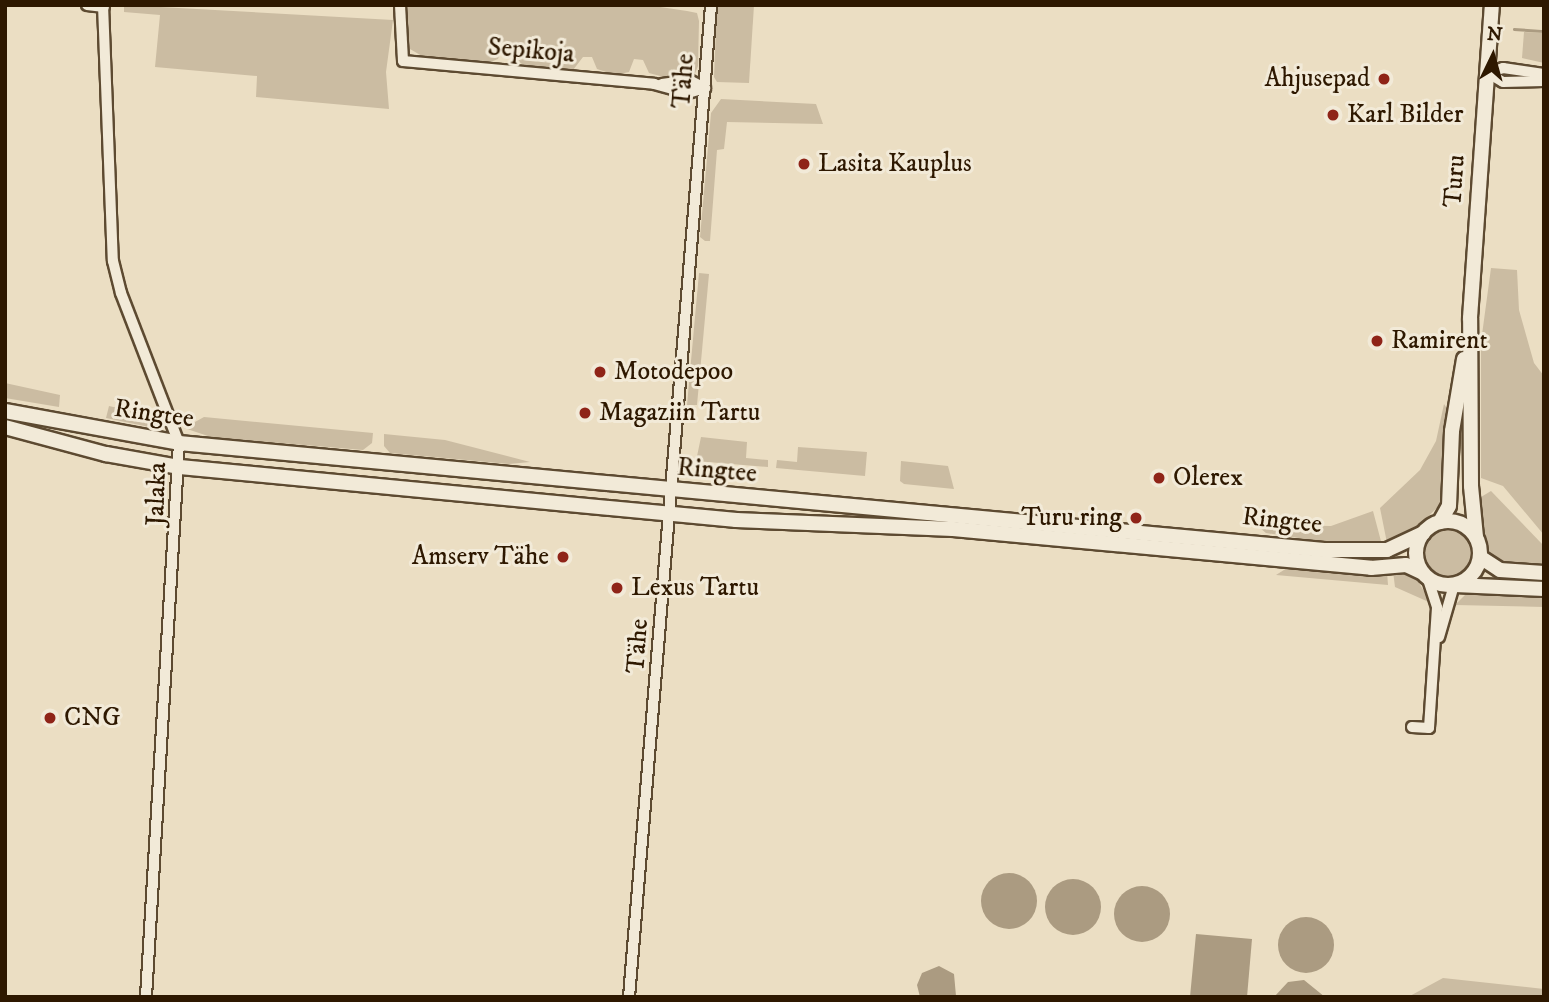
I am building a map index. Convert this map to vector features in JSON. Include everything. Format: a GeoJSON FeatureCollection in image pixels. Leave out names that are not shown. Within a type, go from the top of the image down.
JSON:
{"type":"FeatureCollection","features":[{"type":"Feature","properties":{"kind":"main road","name":"Turu"},"geometry":{"type":"LineString","coordinates":[[1476,537],[1471,486],[1470,318],[1492,5]]}},
{"type":"Feature","properties":{"kind":"main road","name":"Turu"},"geometry":{"type":"LineString","coordinates":[[1440,522],[1449,506],[1452,432],[1470,318]]}},
{"type":"Feature","properties":{"kind":"main road","name":"Ringtee"},"geometry":{"type":"LineString","coordinates":[[5,411],[180,443],[671,491],[1365,553],[1407,543],[1423,533]]}},
{"type":"Feature","properties":{"kind":"main road","name":"Ringtee"},"geometry":{"type":"LineString","coordinates":[[5,428],[106,454],[180,467],[669,514],[981,531],[1371,568],[1406,565],[1425,575]]}},
{"type":"Feature","properties":{"kind":"main road"},"geometry":{"type":"LineString","coordinates":[[1454,585],[1471,575],[1480,557],[1476,537],[1461,524],[1440,522],[1423,533],[1416,552],[1425,575],[1454,585],[1544,589]]}},
{"type":"Feature","properties":{"kind":"main road"},"geometry":{"type":"LineString","coordinates":[[1480,557],[1500,570],[1544,573]]}},
{"type":"Feature","properties":{"kind":"street"},"geometry":{"type":"LineString","coordinates":[[86,5],[104,6]]}},
{"type":"Feature","properties":{"kind":"street","name":"Sepikoja"},"geometry":{"type":"LineString","coordinates":[[400,5],[403,61],[654,84],[688,93],[705,88]]}},
{"type":"Feature","properties":{"kind":"street","name":"Tähe"},"geometry":{"type":"LineString","coordinates":[[629,997],[710,5]]}},
{"type":"Feature","properties":{"kind":"street","name":"Jalaka"},"geometry":{"type":"LineString","coordinates":[[104,6],[113,261],[121,293],[180,443],[146,997]]}},
{"type":"Feature","properties":{"kind":"street"},"geometry":{"type":"LineString","coordinates":[[1488,73],[1503,68],[1544,74]]}},
{"type":"Feature","properties":{"kind":"street"},"geometry":{"type":"LineString","coordinates":[[1488,73],[1503,82],[1544,81]]}},
{"type":"Feature","properties":{"kind":"street"},"geometry":{"type":"LineString","coordinates":[[1412,727],[1429,728],[1437,607],[1425,575]]}},
{"type":"Feature","properties":{"kind":"street"},"geometry":{"type":"LineString","coordinates":[[1435,648],[1454,585]]}},
{"type":"Feature","properties":{"kind":"shaded area"},"geometry":{"type":"Polygon","coordinates":[[[124,5],[393,20],[386,72],[389,109],[256,97],[257,76],[155,67],[160,15],[124,12],[124,5]]]}},
{"type":"Feature","properties":{"kind":"shaded area"},"geometry":{"type":"Polygon","coordinates":[[[406,5],[647,5],[697,13],[698,66],[694,76],[671,79],[649,73],[643,60],[634,59],[629,72],[615,75],[597,69],[592,57],[583,57],[573,70],[527,67],[514,59],[511,49],[502,49],[498,59],[488,63],[422,56],[410,49],[406,38],[406,5]]]}},
{"type":"Feature","properties":{"kind":"shaded area"},"geometry":{"type":"Polygon","coordinates":[[[717,5],[754,5],[749,83],[717,82],[714,77],[717,5]]]}},
{"type":"Feature","properties":{"kind":"shaded area"},"geometry":{"type":"Polygon","coordinates":[[[1524,32],[1544,33],[1544,63],[1522,58],[1524,32]]]}},
{"type":"Feature","properties":{"kind":"shaded area"},"geometry":{"type":"Polygon","coordinates":[[[721,99],[816,104],[823,124],[727,122],[724,149],[717,150],[710,241],[705,241],[700,237],[711,113],[721,99]]]}},
{"type":"Feature","properties":{"kind":"shaded area"},"geometry":{"type":"Polygon","coordinates":[[[1491,268],[1517,270],[1519,310],[1534,363],[1544,376],[1544,535],[1503,486],[1481,478],[1481,342],[1491,268]]]}},
{"type":"Feature","properties":{"kind":"shaded area"},"geometry":{"type":"Polygon","coordinates":[[[699,273],[709,274],[697,405],[687,405],[699,273]]]}},
{"type":"Feature","properties":{"kind":"shaded area"},"geometry":{"type":"Polygon","coordinates":[[[5,383],[60,395],[59,407],[5,398],[5,383]]]}},
{"type":"Feature","properties":{"kind":"shaded area"},"geometry":{"type":"Polygon","coordinates":[[[1444,404],[1448,410],[1440,505],[1411,533],[1387,543],[1380,508],[1420,470],[1436,441],[1444,404]]]}},
{"type":"Feature","properties":{"kind":"shaded area"},"geometry":{"type":"Polygon","coordinates":[[[109,406],[144,414],[154,428],[106,418],[109,406]]]}},
{"type":"Feature","properties":{"kind":"shaded area"},"geometry":{"type":"Polygon","coordinates":[[[204,417],[373,433],[372,443],[363,450],[211,437],[184,428],[204,417]]]}},
{"type":"Feature","properties":{"kind":"shaded area"},"geometry":{"type":"Polygon","coordinates":[[[384,434],[445,440],[530,462],[509,464],[390,453],[384,446],[384,434]]]}},
{"type":"Feature","properties":{"kind":"shaded area"},"geometry":{"type":"Polygon","coordinates":[[[701,437],[747,442],[746,458],[768,460],[768,467],[696,461],[701,437]]]}},
{"type":"Feature","properties":{"kind":"shaded area"},"geometry":{"type":"Polygon","coordinates":[[[798,447],[867,452],[865,476],[776,468],[777,460],[797,462],[798,447]]]}},
{"type":"Feature","properties":{"kind":"shaded area"},"geometry":{"type":"Polygon","coordinates":[[[901,461],[948,466],[954,489],[904,484],[900,481],[901,461]]]}},
{"type":"Feature","properties":{"kind":"shaded area"},"geometry":{"type":"Polygon","coordinates":[[[1491,491],[1544,546],[1544,567],[1504,564],[1489,555],[1476,500],[1491,491]]]}},
{"type":"Feature","properties":{"kind":"shaded area"},"geometry":{"type":"Polygon","coordinates":[[[1373,511],[1382,545],[1350,546],[1266,533],[1260,528],[1260,525],[1331,526],[1373,511]]]}},
{"type":"Feature","properties":{"kind":"shaded area"},"geometry":{"type":"Polygon","coordinates":[[[1447,529],[1464,536],[1471,553],[1464,570],[1447,577],[1430,570],[1423,553],[1430,536],[1447,529]]]}},
{"type":"Feature","properties":{"kind":"shaded area"},"geometry":{"type":"Polygon","coordinates":[[[1287,568],[1387,572],[1388,585],[1276,575],[1287,568]]]}},
{"type":"Feature","properties":{"kind":"shaded area"},"geometry":{"type":"Polygon","coordinates":[[[1393,571],[1415,576],[1431,603],[1395,587],[1393,571]]]}},
{"type":"Feature","properties":{"kind":"shaded area"},"geometry":{"type":"Polygon","coordinates":[[[1466,594],[1544,596],[1544,607],[1455,605],[1466,594]]]}},
{"type":"Feature","properties":{"kind":"shaded area"},"geometry":{"type":"Polygon","coordinates":[[[1009,873],[1020,875],[1029,881],[1035,890],[1035,912],[1029,921],[1020,927],[1009,929],[998,927],[989,921],[983,912],[981,901],[983,890],[989,881],[998,875],[1009,873]]]}},
{"type":"Feature","properties":{"kind":"shaded area"},"geometry":{"type":"Polygon","coordinates":[[[1073,879],[1084,881],[1093,887],[1099,896],[1099,918],[1093,927],[1084,933],[1073,935],[1062,933],[1053,927],[1047,918],[1045,907],[1047,896],[1053,887],[1062,881],[1073,879]]]}},
{"type":"Feature","properties":{"kind":"shaded area"},"geometry":{"type":"Polygon","coordinates":[[[1142,886],[1153,888],[1162,894],[1168,903],[1168,925],[1162,934],[1153,940],[1142,942],[1131,940],[1122,934],[1116,925],[1114,914],[1116,903],[1122,894],[1131,888],[1142,886]]]}},
{"type":"Feature","properties":{"kind":"shaded area"},"geometry":{"type":"Polygon","coordinates":[[[1306,917],[1317,919],[1326,925],[1332,934],[1332,956],[1326,965],[1317,971],[1306,973],[1295,971],[1286,965],[1280,956],[1278,945],[1280,934],[1286,925],[1295,919],[1306,917]]]}},
{"type":"Feature","properties":{"kind":"shaded area"},"geometry":{"type":"Polygon","coordinates":[[[1196,934],[1252,939],[1247,997],[1190,997],[1196,934]]]}},
{"type":"Feature","properties":{"kind":"shaded area"},"geometry":{"type":"Polygon","coordinates":[[[939,966],[954,974],[956,996],[920,997],[917,985],[922,973],[939,966]]]}},
{"type":"Feature","properties":{"kind":"shaded area"},"geometry":{"type":"Polygon","coordinates":[[[1443,978],[1544,989],[1544,997],[1408,997],[1443,978]]]}},
{"type":"Feature","properties":{"kind":"shaded area"},"geometry":{"type":"Polygon","coordinates":[[[1304,980],[1325,997],[1274,997],[1288,982],[1304,980]]]}},
{"type":"Feature","properties":{"kind":"waterway"},"geometry":{"type":"LineString","coordinates":[[1514,29],[1544,31]]}},
{"type":"Feature","properties":{"kind":"place","name":"Ahjusepad"},"geometry":{"type":"Point","coordinates":[1384,79]}},
{"type":"Feature","properties":{"kind":"place","name":"Karl Bilder"},"geometry":{"type":"Point","coordinates":[1333,115]}},
{"type":"Feature","properties":{"kind":"place","name":"Lasita Kauplus"},"geometry":{"type":"Point","coordinates":[804,164]}},
{"type":"Feature","properties":{"kind":"place","name":"Ramirent"},"geometry":{"type":"Point","coordinates":[1377,341]}},
{"type":"Feature","properties":{"kind":"place","name":"Motodepoo"},"geometry":{"type":"Point","coordinates":[600,372]}},
{"type":"Feature","properties":{"kind":"place","name":"Magaziin Tartu"},"geometry":{"type":"Point","coordinates":[585,413]}},
{"type":"Feature","properties":{"kind":"place","name":"Olerex"},"geometry":{"type":"Point","coordinates":[1159,478]}},
{"type":"Feature","properties":{"kind":"place","name":"Turu ring"},"geometry":{"type":"Point","coordinates":[1136,518]}},
{"type":"Feature","properties":{"kind":"place","name":"Amserv Tähe"},"geometry":{"type":"Point","coordinates":[563,557]}},
{"type":"Feature","properties":{"kind":"place","name":"Lexus Tartu"},"geometry":{"type":"Point","coordinates":[617,588]}},
{"type":"Feature","properties":{"kind":"place","name":"CNG"},"geometry":{"type":"Point","coordinates":[50,718]}}]}
